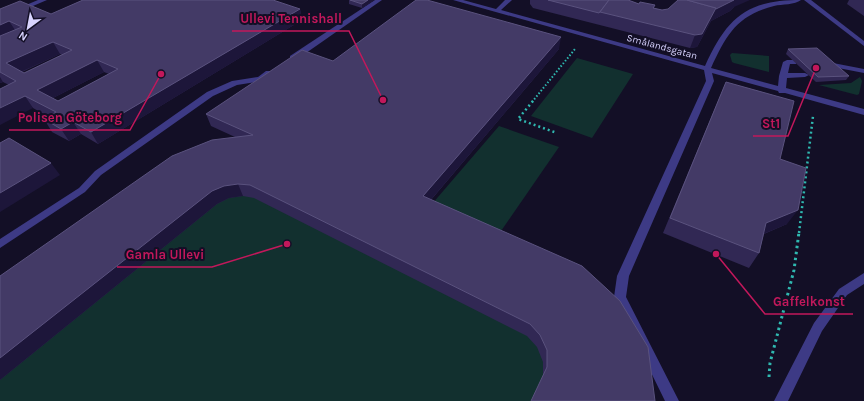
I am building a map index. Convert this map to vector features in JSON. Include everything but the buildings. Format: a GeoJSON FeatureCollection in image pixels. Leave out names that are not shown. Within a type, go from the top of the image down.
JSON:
{"type":"FeatureCollection","features":[{"type":"Feature","properties":{"kind":"street"},"geometry":{"type":"LineString","coordinates":[[0,18],[44,0]]}},
{"type":"Feature","properties":{"kind":"street"},"geometry":{"type":"LineString","coordinates":[[0,244],[82,190],[98,172],[210,94],[235,83],[260,79],[380,0]]}},
{"type":"Feature","properties":{"kind":"street","name":"Smålandsgatan"},"geometry":{"type":"LineString","coordinates":[[456,0],[782,91],[864,112]]}},
{"type":"Feature","properties":{"kind":"street"},"geometry":{"type":"LineString","coordinates":[[497,11],[509,0]]}},
{"type":"Feature","properties":{"kind":"street"},"geometry":{"type":"LineString","coordinates":[[672,401],[620,297],[623,276],[710,81],[706,69],[717,46],[737,20],[768,6],[798,0]]}},
{"type":"Feature","properties":{"kind":"street"},"geometry":{"type":"LineString","coordinates":[[807,0],[864,44]]}},
{"type":"Feature","properties":{"kind":"street"},"geometry":{"type":"LineString","coordinates":[[782,91],[783,76],[787,62],[793,62]]}},
{"type":"Feature","properties":{"kind":"street"},"geometry":{"type":"LineString","coordinates":[[836,65],[864,72]]}},
{"type":"Feature","properties":{"kind":"street"},"geometry":{"type":"LineString","coordinates":[[842,73],[864,72]]}},
{"type":"Feature","properties":{"kind":"street"},"geometry":{"type":"LineString","coordinates":[[783,76],[805,75]]}},
{"type":"Feature","properties":{"kind":"street"},"geometry":{"type":"LineString","coordinates":[[781,401],[818,327],[843,292],[864,278]]}},
{"type":"Feature","properties":{"kind":"path"},"geometry":{"type":"LineString","coordinates":[[557,133],[518,119],[570,56]]}},
{"type":"Feature","properties":{"kind":"path"},"geometry":{"type":"LineString","coordinates":[[768,378],[770,363],[794,270],[814,111]]}},
{"type":"Feature","properties":{"kind":"green space"},"geometry":{"type":"Polygon","coordinates":[[[732,53],[769,56],[769,72],[732,62],[730,55],[732,53]]]}},
{"type":"Feature","properties":{"kind":"green space"},"geometry":{"type":"Polygon","coordinates":[[[577,58],[633,74],[592,138],[531,116],[577,58]]]}},
{"type":"Feature","properties":{"kind":"green space"},"geometry":{"type":"Polygon","coordinates":[[[860,77],[862,81],[859,94],[857,95],[819,85],[851,83],[860,77]]]}},
{"type":"Feature","properties":{"kind":"green space"},"geometry":{"type":"Polygon","coordinates":[[[499,126],[559,147],[499,234],[432,204],[499,126]]]}},
{"type":"Feature","properties":{"kind":"green space"},"geometry":{"type":"Polygon","coordinates":[[[217,153],[646,401],[0,401],[0,297],[217,153]]]}},
{"type":"Feature","properties":{"kind":"place","name":"St1"},"geometry":{"type":"Point","coordinates":[816,68]}},
{"type":"Feature","properties":{"kind":"place","name":"Polisen Göteborg"},"geometry":{"type":"Point","coordinates":[161,74]}},
{"type":"Feature","properties":{"kind":"place","name":"Ullevi Tennishall"},"geometry":{"type":"Point","coordinates":[383,100]}},
{"type":"Feature","properties":{"kind":"place","name":"Gamla Ullevi"},"geometry":{"type":"Point","coordinates":[287,244]}},
{"type":"Feature","properties":{"kind":"place","name":"Gaffelkonst"},"geometry":{"type":"Point","coordinates":[716,254]}}]}
